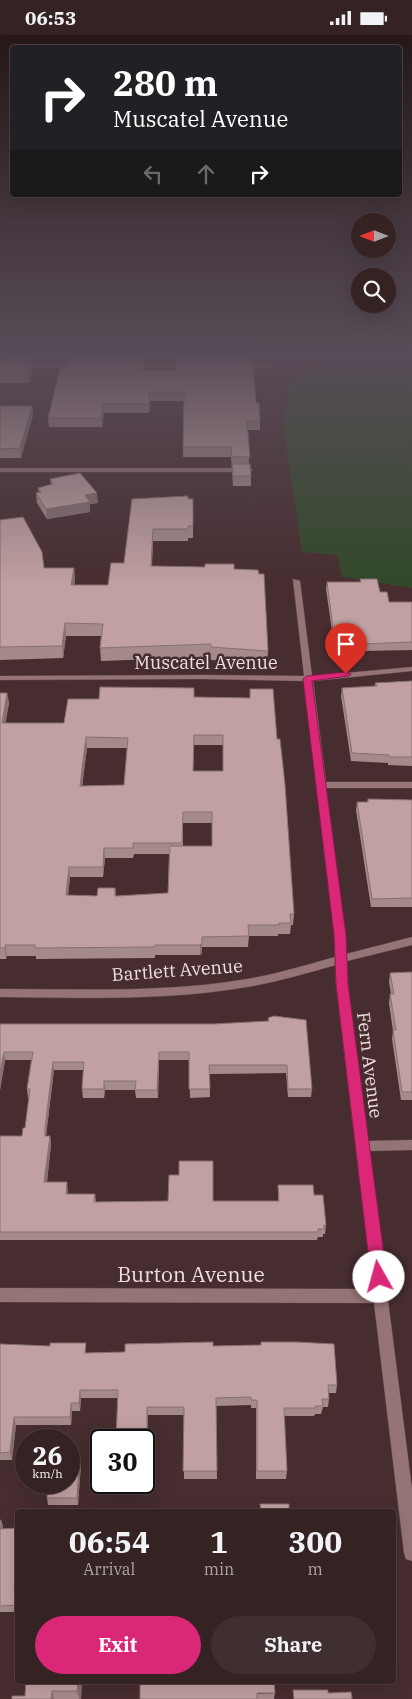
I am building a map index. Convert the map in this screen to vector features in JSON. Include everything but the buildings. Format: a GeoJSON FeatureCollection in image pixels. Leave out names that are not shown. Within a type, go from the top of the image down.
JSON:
{"type":"FeatureCollection","features":[{"type":"Feature","properties":{"kind":"street"},"geometry":{"type":"LineString","coordinates":[[0,471],[250,470]]}},
{"type":"Feature","properties":{"kind":"street","name":"Fern Avenue"},"geometry":{"type":"LineString","coordinates":[[296,581],[342,958],[342,984],[410,1511],[412,1553]]}},
{"type":"Feature","properties":{"kind":"street","name":"Muscatel Avenue"},"geometry":{"type":"LineString","coordinates":[[0,678],[203,677],[307,679],[412,669]]}},
{"type":"Feature","properties":{"kind":"street"},"geometry":{"type":"LineString","coordinates":[[321,785],[412,785]]}},
{"type":"Feature","properties":{"kind":"street","name":"Bartlett Avenue"},"geometry":{"type":"LineString","coordinates":[[0,993],[146,993],[204,989],[282,976],[374,948],[412,941]]}},
{"type":"Feature","properties":{"kind":"street"},"geometry":{"type":"LineString","coordinates":[[363,1146],[412,1145]]}},
{"type":"Feature","properties":{"kind":"street","name":"Burton Avenue"},"geometry":{"type":"LineString","coordinates":[[0,1295],[381,1296]]}},
{"type":"Feature","properties":{"kind":"green space"},"geometry":{"type":"Polygon","coordinates":[[[283,429],[412,429],[412,588],[342,577],[337,555],[302,552],[283,429]]]}},
{"type":"Feature","properties":{"kind":"route"},"geometry":{"type":"LineString","coordinates":[[346,674],[307,679],[340,935],[342,984],[379,1277]]}}]}
